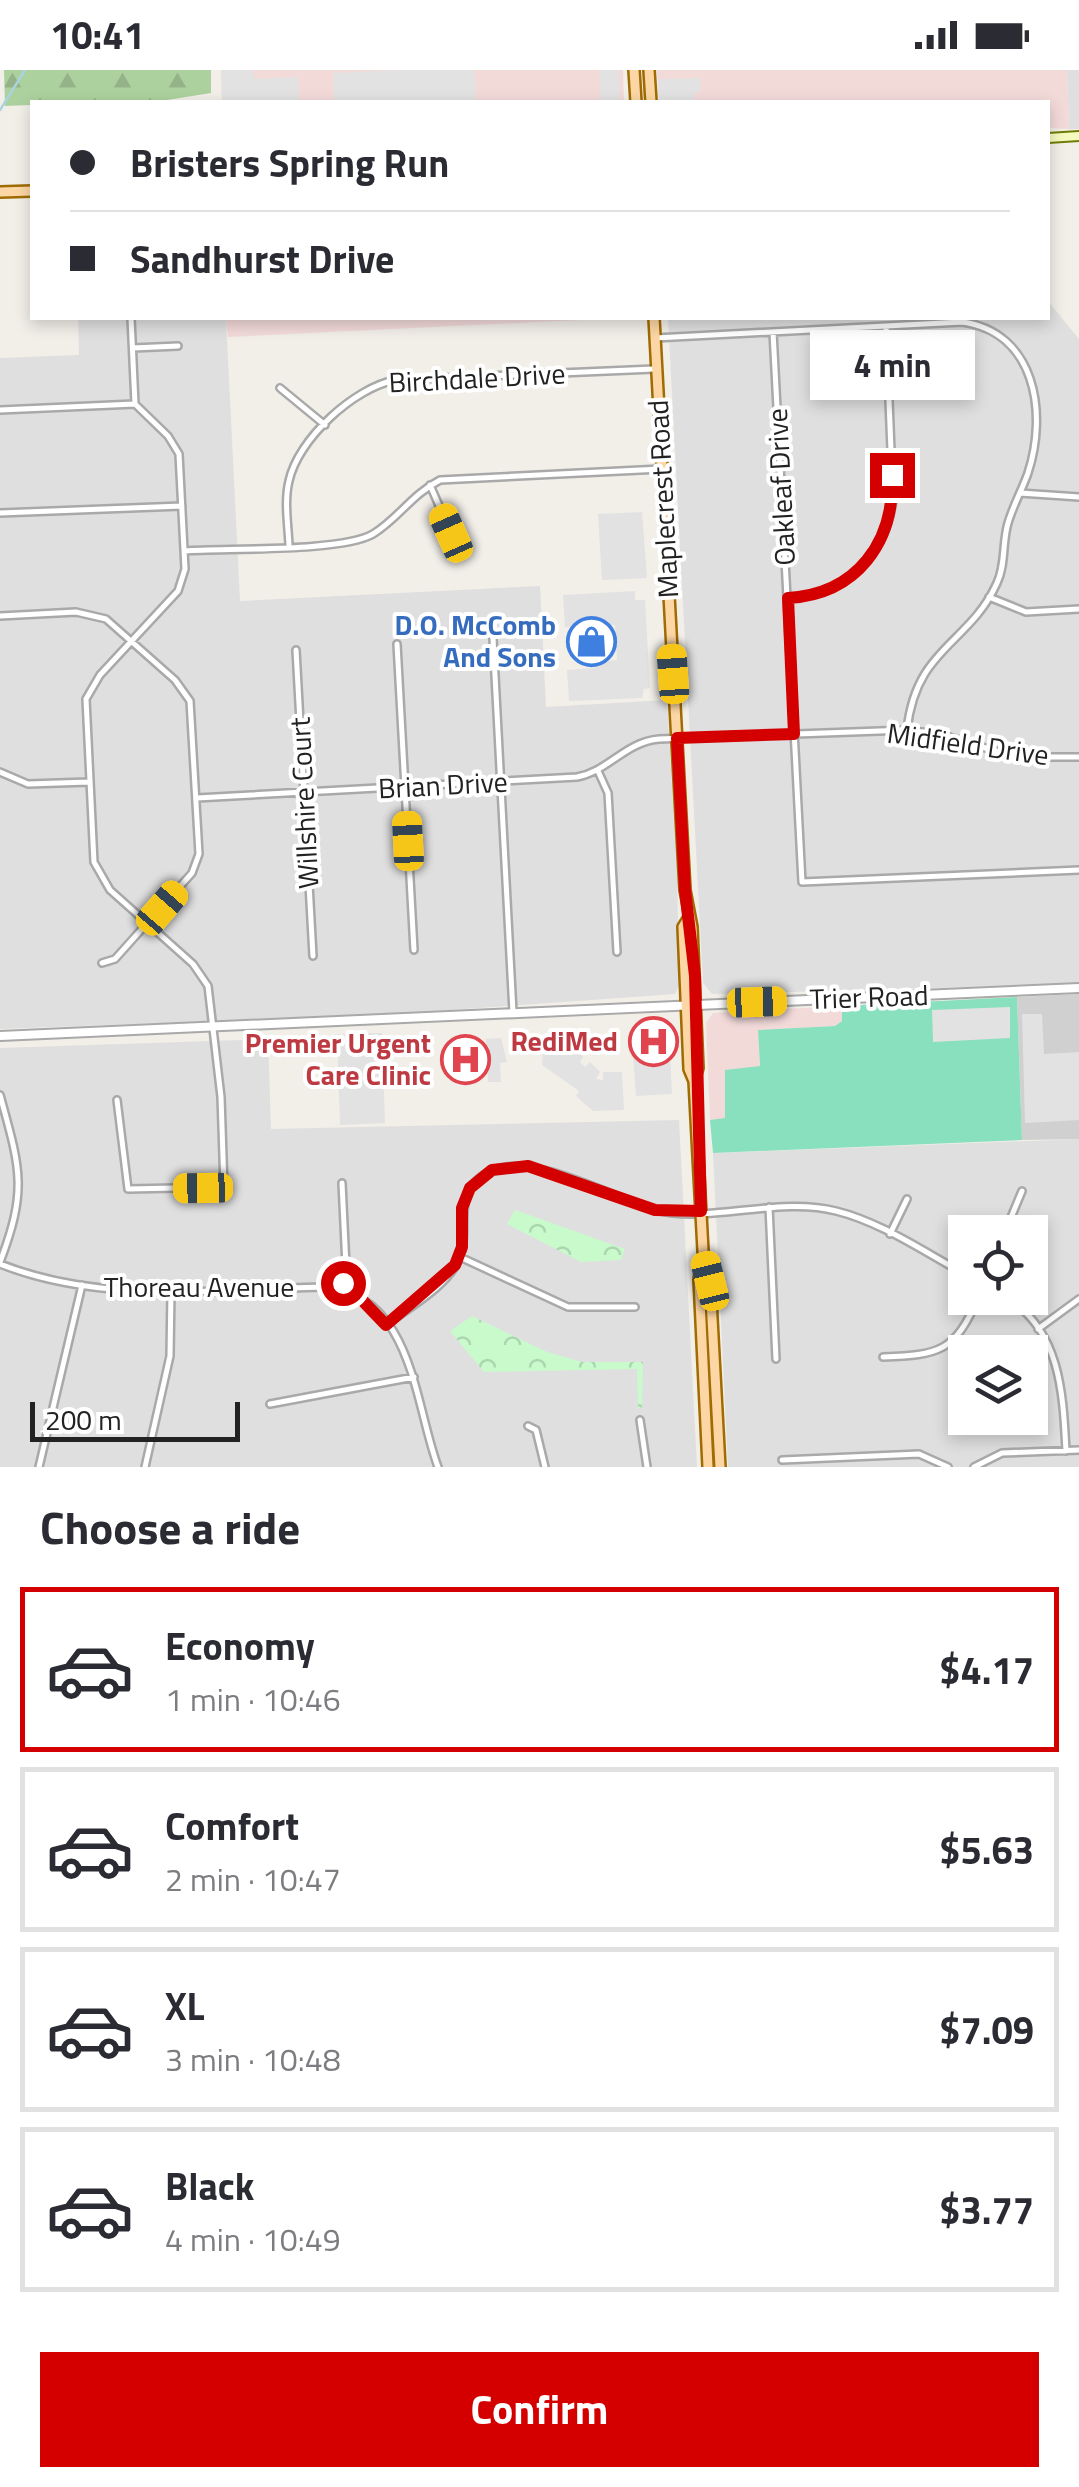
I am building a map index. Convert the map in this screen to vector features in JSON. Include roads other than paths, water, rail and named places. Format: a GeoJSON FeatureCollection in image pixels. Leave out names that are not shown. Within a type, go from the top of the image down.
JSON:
{"type":"FeatureCollection","features":[{"type":"Feature","properties":{"kind":"main road"},"geometry":{"type":"LineString","coordinates":[[634,70],[636,100]]}},
{"type":"Feature","properties":{"kind":"main road"},"geometry":{"type":"LineString","coordinates":[[649,70],[650,100]]}},
{"type":"Feature","properties":{"kind":"main road"},"geometry":{"type":"LineString","coordinates":[[1050,138],[1079,136]]}},
{"type":"Feature","properties":{"kind":"main road"},"geometry":{"type":"LineString","coordinates":[[0,192],[30,190]]}},
{"type":"Feature","properties":{"kind":"main road","name":"Maplecrest Road"},"geometry":{"type":"LineString","coordinates":[[654,320],[688,919],[684,927],[691,1004],[689,1068],[694,1081],[703,1252],[710,1281],[720,1467]]}},
{"type":"Feature","properties":{"kind":"main road","name":"Maplecrest Road"},"geometry":{"type":"LineString","coordinates":[[703,1252],[698,1280],[708,1467]]}},
{"type":"Feature","properties":{"kind":"street"},"geometry":{"type":"LineString","coordinates":[[117,1100],[128,1189],[224,1187],[213,1027],[203,977],[110,890],[97,870],[88,782],[86,699],[92,686],[178,592],[185,551],[174,444],[135,404],[131,320]]}},
{"type":"Feature","properties":{"kind":"street"},"geometry":{"type":"LineString","coordinates":[[654,338],[962,322],[1004,336],[1024,360],[1033,389],[1035,437],[1006,531],[1002,571],[989,597],[920,676],[910,698],[907,730]]}},
{"type":"Feature","properties":{"kind":"street"},"geometry":{"type":"LineString","coordinates":[[788,598],[812,597],[847,580],[872,556],[888,525],[894,500],[886,326]]}},
{"type":"Feature","properties":{"kind":"street","name":"Oakleaf Drive"},"geometry":{"type":"LineString","coordinates":[[773,332],[802,882],[1079,870]]}},
{"type":"Feature","properties":{"kind":"street"},"geometry":{"type":"LineString","coordinates":[[133,348],[178,346]]}},
{"type":"Feature","properties":{"kind":"street","name":"Birchdale Drive"},"geometry":{"type":"LineString","coordinates":[[289,545],[290,476],[325,425],[352,396],[395,380],[656,369]]}},
{"type":"Feature","properties":{"kind":"street"},"geometry":{"type":"LineString","coordinates":[[280,388],[325,425]]}},
{"type":"Feature","properties":{"kind":"street"},"geometry":{"type":"LineString","coordinates":[[0,410],[135,404]]}},
{"type":"Feature","properties":{"kind":"street"},"geometry":{"type":"LineString","coordinates":[[185,551],[341,544],[372,535],[430,485],[468,477],[661,468]]}},
{"type":"Feature","properties":{"kind":"street"},"geometry":{"type":"LineString","coordinates":[[430,485],[451,533]]}},
{"type":"Feature","properties":{"kind":"street"},"geometry":{"type":"LineString","coordinates":[[1020,493],[1079,496]]}},
{"type":"Feature","properties":{"kind":"street"},"geometry":{"type":"LineString","coordinates":[[0,513],[183,506]]}},
{"type":"Feature","properties":{"kind":"street"},"geometry":{"type":"LineString","coordinates":[[989,597],[1026,612],[1079,608]]}},
{"type":"Feature","properties":{"kind":"street"},"geometry":{"type":"LineString","coordinates":[[0,616],[92,614],[106,619],[175,680],[190,701],[200,842],[195,866],[116,958],[102,963]]}},
{"type":"Feature","properties":{"kind":"street"},"geometry":{"type":"LineString","coordinates":[[493,638],[513,1012]]}},
{"type":"Feature","properties":{"kind":"street"},"geometry":{"type":"LineString","coordinates":[[397,644],[414,950]]}},
{"type":"Feature","properties":{"kind":"street","name":"Willshire Court"},"geometry":{"type":"LineString","coordinates":[[296,650],[313,956]]}},
{"type":"Feature","properties":{"kind":"street","name":"Midfield Drive"},"geometry":{"type":"LineString","coordinates":[[677,738],[907,730],[943,735],[1015,757],[1079,756]]}},
{"type":"Feature","properties":{"kind":"street","name":"Brian Drive"},"geometry":{"type":"LineString","coordinates":[[198,798],[577,778],[598,771],[636,744],[677,738]]}},
{"type":"Feature","properties":{"kind":"street"},"geometry":{"type":"LineString","coordinates":[[598,771],[608,793],[617,952]]}},
{"type":"Feature","properties":{"kind":"street"},"geometry":{"type":"LineString","coordinates":[[0,772],[28,784],[88,782]]}},
{"type":"Feature","properties":{"kind":"street","name":"Trier Road"},"geometry":{"type":"LineString","coordinates":[[0,1036],[1079,988]]}},
{"type":"Feature","properties":{"kind":"street"},"geometry":{"type":"LineString","coordinates":[[0,1095],[22,1192],[16,1224],[0,1263]]}},
{"type":"Feature","properties":{"kind":"street"},"geometry":{"type":"LineString","coordinates":[[386,1325],[440,1282],[460,1257],[462,1208],[467,1192],[485,1174],[510,1166],[528,1166],[655,1210],[830,1209],[890,1234],[948,1265]]}},
{"type":"Feature","properties":{"kind":"street"},"geometry":{"type":"LineString","coordinates":[[342,1183],[346,1266],[341,1290],[360,1298],[407,1352],[438,1467]]}},
{"type":"Feature","properties":{"kind":"street"},"geometry":{"type":"LineString","coordinates":[[1012,1215],[1022,1191]]}},
{"type":"Feature","properties":{"kind":"street"},"geometry":{"type":"LineString","coordinates":[[890,1234],[907,1200]]}},
{"type":"Feature","properties":{"kind":"street"},"geometry":{"type":"LineString","coordinates":[[770,1207],[776,1359]]}},
{"type":"Feature","properties":{"kind":"street"},"geometry":{"type":"LineString","coordinates":[[460,1257],[568,1308],[634,1308]]}},
{"type":"Feature","properties":{"kind":"street","name":"Thoreau Avenue"},"geometry":{"type":"LineString","coordinates":[[0,1263],[33,1277],[82,1285],[171,1290],[341,1290]]}},
{"type":"Feature","properties":{"kind":"street"},"geometry":{"type":"LineString","coordinates":[[39,1467],[82,1285]]}},
{"type":"Feature","properties":{"kind":"street"},"geometry":{"type":"LineString","coordinates":[[144,1467],[170,1356],[171,1290]]}},
{"type":"Feature","properties":{"kind":"street"},"geometry":{"type":"LineString","coordinates":[[1038,1328],[1079,1300]]}},
{"type":"Feature","properties":{"kind":"street"},"geometry":{"type":"LineString","coordinates":[[883,1358],[925,1356],[950,1346],[966,1328],[971,1315]]}},
{"type":"Feature","properties":{"kind":"street"},"geometry":{"type":"LineString","coordinates":[[1025,1315],[1054,1354],[1063,1392],[1066,1451]]}},
{"type":"Feature","properties":{"kind":"street"},"geometry":{"type":"LineString","coordinates":[[270,1404],[415,1376]]}},
{"type":"Feature","properties":{"kind":"street"},"geometry":{"type":"LineString","coordinates":[[640,1420],[647,1467]]}},
{"type":"Feature","properties":{"kind":"street"},"geometry":{"type":"LineString","coordinates":[[528,1426],[536,1430],[544,1467]]}},
{"type":"Feature","properties":{"kind":"street"},"geometry":{"type":"LineString","coordinates":[[974,1467],[1002,1452],[1079,1450]]}},
{"type":"Feature","properties":{"kind":"street"},"geometry":{"type":"LineString","coordinates":[[782,1460],[919,1454],[948,1467]]}},
{"type":"Feature","properties":{"kind":"waterway"},"geometry":{"type":"LineString","coordinates":[[0,110],[25,70]]}},
{"type":"Feature","properties":{"kind":"place","name":"D.O. McComb And Sons"},"geometry":{"type":"Point","coordinates":[591,641]}},
{"type":"Feature","properties":{"kind":"place","name":"RediMed"},"geometry":{"type":"Point","coordinates":[653,1041]}},
{"type":"Feature","properties":{"kind":"place","name":"Premier Urgent Care Clinic"},"geometry":{"type":"Point","coordinates":[466,1059]}}]}
